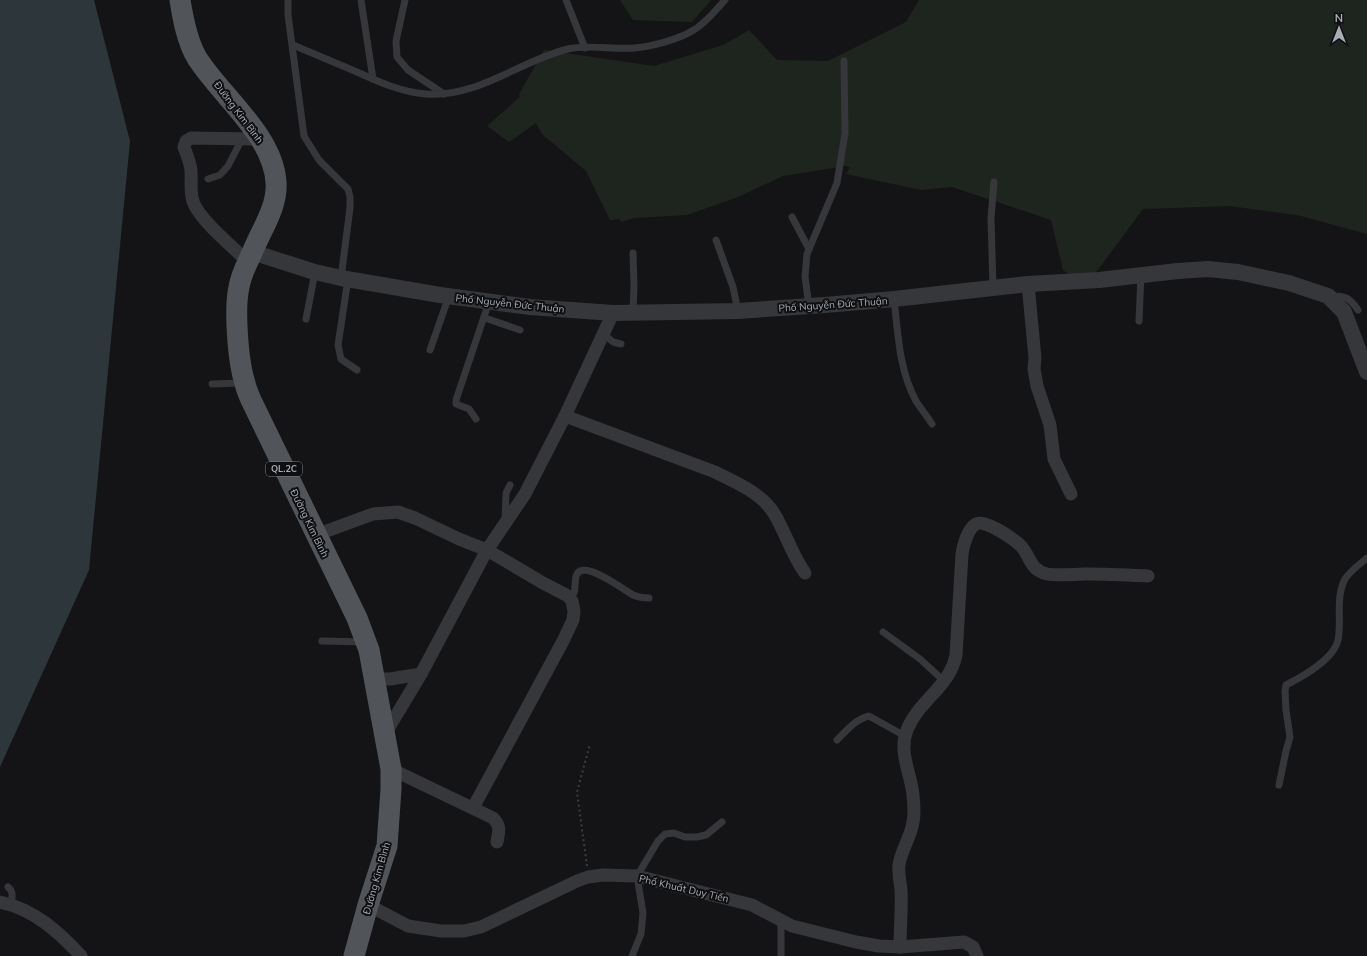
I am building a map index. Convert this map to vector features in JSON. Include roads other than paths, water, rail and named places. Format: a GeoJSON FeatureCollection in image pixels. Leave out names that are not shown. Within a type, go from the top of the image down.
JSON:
{"type":"FeatureCollection","features":[{"type":"Feature","properties":{"kind":"main road","name":"Đường Kim Bình"},"geometry":{"type":"LineString","coordinates":[[180,0],[182,15],[189,39],[197,58],[251,139],[270,158],[274,169],[276,182],[275,201],[239,286],[238,327],[240,362],[244,383],[357,618],[369,650],[385,734],[391,769],[387,846],[368,905],[354,956]]}},
{"type":"Feature","properties":{"kind":"street"},"geometry":{"type":"LineString","coordinates":[[250,257],[205,219],[194,203],[191,190],[189,158],[184,146],[186,141],[191,138],[251,139]]}},
{"type":"Feature","properties":{"kind":"street","name":"Phố Nguyễn Đức Thuận"},"geometry":{"type":"LineString","coordinates":[[250,257],[344,278],[449,296],[530,307],[613,313],[738,311],[894,299],[1028,284],[1099,280],[1178,271],[1208,269],[1238,272],[1289,283],[1328,296],[1344,312],[1367,371]]}},
{"type":"Feature","properties":{"kind":"street"},"geometry":{"type":"LineString","coordinates":[[1028,284],[1035,358],[1034,370],[1037,386],[1050,425],[1054,460],[1071,494]]}},
{"type":"Feature","properties":{"kind":"street"},"geometry":{"type":"LineString","coordinates":[[385,734],[421,674],[488,550],[525,494],[565,416],[613,313]]}},
{"type":"Feature","properties":{"kind":"street"},"geometry":{"type":"LineString","coordinates":[[565,416],[715,472],[732,480],[756,495],[763,500],[774,513],[792,553],[805,573]]}},
{"type":"Feature","properties":{"kind":"street"},"geometry":{"type":"LineString","coordinates":[[316,535],[373,514],[398,512],[488,550],[568,596],[572,601],[574,611],[573,620],[563,641],[473,808]]}},
{"type":"Feature","properties":{"kind":"street"},"geometry":{"type":"LineString","coordinates":[[900,947],[901,889],[899,865],[913,823],[914,808],[913,790],[905,760],[906,730],[913,717],[950,674],[954,665],[956,654],[962,554],[964,545],[975,524],[980,523],[989,526],[1010,537],[1022,547],[1028,560],[1035,569],[1048,574],[1148,576]]}},
{"type":"Feature","properties":{"kind":"street"},"geometry":{"type":"LineString","coordinates":[[374,679],[390,679],[421,674]]}},
{"type":"Feature","properties":{"kind":"street"},"geometry":{"type":"LineString","coordinates":[[391,769],[493,818],[499,824],[497,842]]}},
{"type":"Feature","properties":{"kind":"street","name":"Phố Khuất Duy Tiến"},"geometry":{"type":"LineString","coordinates":[[368,905],[408,926],[441,931],[464,931],[481,927],[588,877],[603,875],[637,876],[752,905],[792,926],[856,942],[879,946],[900,947],[964,942],[973,947],[977,956]]}},
{"type":"Feature","properties":{"kind":"street"},"geometry":{"type":"LineString","coordinates":[[5,903],[42,919],[66,939],[81,956]]}},
{"type":"Feature","properties":{"kind":"lane"},"geometry":{"type":"LineString","coordinates":[[288,0],[288,15],[304,136],[319,160],[348,189],[350,197],[338,345],[341,359],[357,370]]}},
{"type":"Feature","properties":{"kind":"lane"},"geometry":{"type":"LineString","coordinates":[[361,0],[373,79]]}},
{"type":"Feature","properties":{"kind":"lane"},"geometry":{"type":"LineString","coordinates":[[405,0],[396,41],[398,57],[408,70],[444,94]]}},
{"type":"Feature","properties":{"kind":"lane"},"geometry":{"type":"LineString","coordinates":[[566,0],[585,48]]}},
{"type":"Feature","properties":{"kind":"lane"},"geometry":{"type":"LineString","coordinates":[[293,45],[396,89],[425,94],[444,94],[476,87],[543,58],[568,49],[635,48],[668,41],[693,31],[725,0]]}},
{"type":"Feature","properties":{"kind":"lane"},"geometry":{"type":"LineString","coordinates":[[809,306],[805,277],[809,249],[837,183],[845,133],[844,61]]}},
{"type":"Feature","properties":{"kind":"lane"},"geometry":{"type":"LineString","coordinates":[[208,179],[220,175],[251,139]]}},
{"type":"Feature","properties":{"kind":"lane"},"geometry":{"type":"LineString","coordinates":[[993,288],[992,218],[994,182]]}},
{"type":"Feature","properties":{"kind":"lane"},"geometry":{"type":"LineString","coordinates":[[792,217],[809,249]]}},
{"type":"Feature","properties":{"kind":"lane"},"geometry":{"type":"LineString","coordinates":[[716,240],[733,287],[738,311]]}},
{"type":"Feature","properties":{"kind":"lane"},"geometry":{"type":"LineString","coordinates":[[633,254],[633,313]]}},
{"type":"Feature","properties":{"kind":"lane"},"geometry":{"type":"LineString","coordinates":[[306,319],[315,272]]}},
{"type":"Feature","properties":{"kind":"lane"},"geometry":{"type":"LineString","coordinates":[[1139,321],[1141,275]]}},
{"type":"Feature","properties":{"kind":"lane"},"geometry":{"type":"LineString","coordinates":[[430,350],[449,296]]}},
{"type":"Feature","properties":{"kind":"lane"},"geometry":{"type":"LineString","coordinates":[[1328,296],[1342,296],[1351,299],[1358,310]]}},
{"type":"Feature","properties":{"kind":"lane"},"geometry":{"type":"LineString","coordinates":[[894,299],[902,364],[907,380],[917,401],[932,424]]}},
{"type":"Feature","properties":{"kind":"lane"},"geometry":{"type":"LineString","coordinates":[[476,418],[469,409],[456,404],[456,400],[485,318],[489,302]]}},
{"type":"Feature","properties":{"kind":"lane"},"geometry":{"type":"LineString","coordinates":[[485,318],[520,330]]}},
{"type":"Feature","properties":{"kind":"lane"},"geometry":{"type":"LineString","coordinates":[[604,334],[613,342],[621,344]]}},
{"type":"Feature","properties":{"kind":"lane"},"geometry":{"type":"LineString","coordinates":[[212,384],[244,383]]}},
{"type":"Feature","properties":{"kind":"lane"},"geometry":{"type":"LineString","coordinates":[[505,523],[506,493],[510,485]]}},
{"type":"Feature","properties":{"kind":"lane"},"geometry":{"type":"LineString","coordinates":[[1279,785],[1290,737],[1286,710],[1286,685],[1299,679],[1323,662],[1335,648],[1338,640],[1341,592],[1345,579],[1367,558]]}},
{"type":"Feature","properties":{"kind":"lane"},"geometry":{"type":"LineString","coordinates":[[568,596],[574,593],[577,574],[580,571],[585,570],[594,572],[624,588],[633,595],[649,598]]}},
{"type":"Feature","properties":{"kind":"lane"},"geometry":{"type":"LineString","coordinates":[[883,632],[920,659],[944,681]]}},
{"type":"Feature","properties":{"kind":"lane"},"geometry":{"type":"LineString","coordinates":[[322,641],[366,642]]}},
{"type":"Feature","properties":{"kind":"lane"},"geometry":{"type":"LineString","coordinates":[[837,740],[851,726],[862,718],[869,716],[905,736]]}},
{"type":"Feature","properties":{"kind":"lane"},"geometry":{"type":"LineString","coordinates":[[632,956],[641,934],[643,912],[637,876],[658,841],[665,834],[674,834],[685,837],[706,835],[722,822]]}},
{"type":"Feature","properties":{"kind":"lane"},"geometry":{"type":"LineString","coordinates":[[5,903],[13,894],[12,890],[8,887]]}},
{"type":"Feature","properties":{"kind":"lane"},"geometry":{"type":"LineString","coordinates":[[781,921],[782,956]]}}]}
